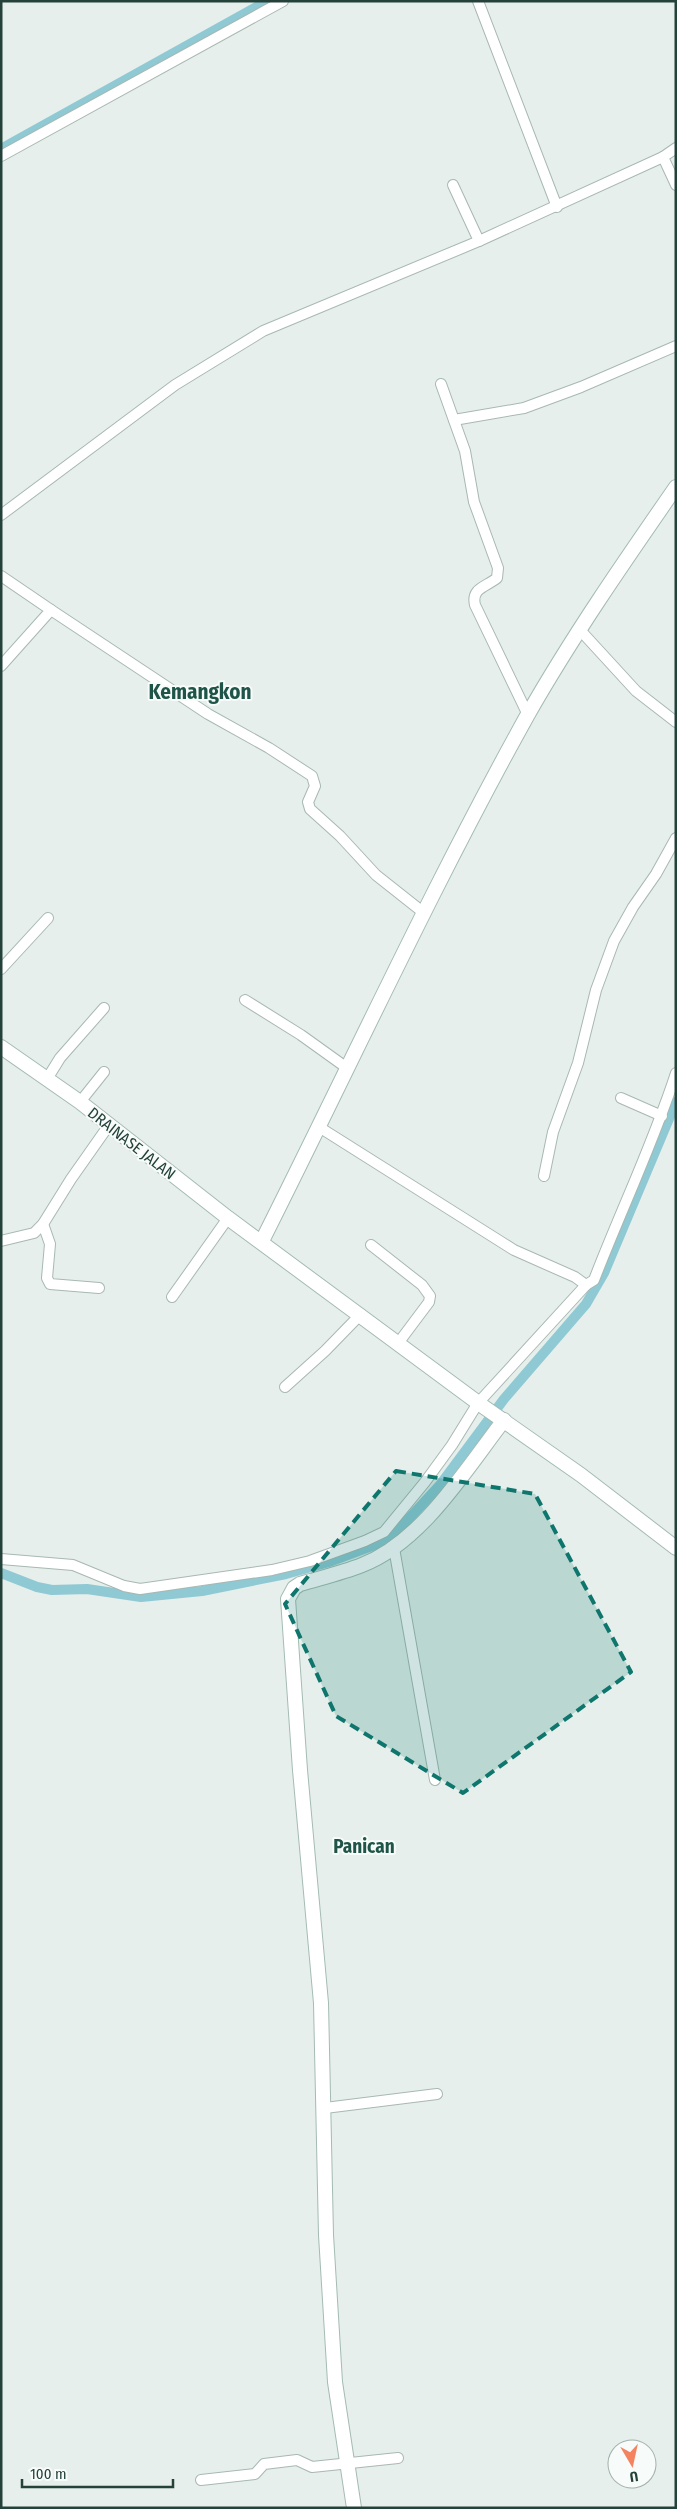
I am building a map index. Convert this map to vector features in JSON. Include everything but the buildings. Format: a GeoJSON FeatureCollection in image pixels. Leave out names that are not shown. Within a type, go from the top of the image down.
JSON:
{"type":"FeatureCollection","features":[{"type":"Feature","properties":{"kind":"street"},"geometry":{"type":"LineString","coordinates":[[1,156],[283,1]]}},
{"type":"Feature","properties":{"kind":"street"},"geometry":{"type":"LineString","coordinates":[[478,1],[557,207]]}},
{"type":"Feature","properties":{"kind":"street"},"geometry":{"type":"LineString","coordinates":[[1,515],[175,385],[263,331],[557,207],[663,157],[676,148]]}},
{"type":"Feature","properties":{"kind":"street"},"geometry":{"type":"LineString","coordinates":[[663,157],[676,185]]}},
{"type":"Feature","properties":{"kind":"street"},"geometry":{"type":"LineString","coordinates":[[453,185],[479,241]]}},
{"type":"Feature","properties":{"kind":"street"},"geometry":{"type":"LineString","coordinates":[[454,420],[524,408],[580,387],[676,346]]}},
{"type":"Feature","properties":{"kind":"street"},"geometry":{"type":"LineString","coordinates":[[441,384],[465,451],[474,502],[498,568],[496,578],[477,590],[474,598],[475,605],[528,714]]}},
{"type":"Feature","properties":{"kind":"street"},"geometry":{"type":"LineString","coordinates":[[262,1241],[424,913],[528,714],[611,580],[676,487]]}},
{"type":"Feature","properties":{"kind":"street"},"geometry":{"type":"LineString","coordinates":[[1,576],[208,714],[269,748],[312,776],[316,786],[308,802],[310,810],[340,836],[376,875],[424,913]]}},
{"type":"Feature","properties":{"kind":"street"},"geometry":{"type":"LineString","coordinates":[[1,666],[52,610]]}},
{"type":"Feature","properties":{"kind":"street"},"geometry":{"type":"LineString","coordinates":[[580,630],[636,691],[676,722]]}},
{"type":"Feature","properties":{"kind":"street"},"geometry":{"type":"LineString","coordinates":[[544,1176],[553,1132],[578,1063],[596,990],[614,941],[676,838]]}},
{"type":"Feature","properties":{"kind":"street"},"geometry":{"type":"LineString","coordinates":[[1,970],[48,918]]}},
{"type":"Feature","properties":{"kind":"street"},"geometry":{"type":"LineString","coordinates":[[245,1000],[301,1035],[347,1068]]}},
{"type":"Feature","properties":{"kind":"street"},"geometry":{"type":"LineString","coordinates":[[47,1079],[60,1058],[104,1008]]}},
{"type":"Feature","properties":{"kind":"street","name":"DRAINASE JALAN"},"geometry":{"type":"LineString","coordinates":[[1,1047],[80,1102],[228,1218],[399,1342],[480,1404],[581,1475],[676,1548]]}},
{"type":"Feature","properties":{"kind":"street"},"geometry":{"type":"LineString","coordinates":[[80,1102],[104,1072]]}},
{"type":"Feature","properties":{"kind":"street"},"geometry":{"type":"LineString","coordinates":[[1,1559],[73,1565],[124,1586],[140,1589],[272,1570],[310,1561],[366,1541],[384,1532],[425,1482],[480,1404],[586,1285],[594,1280],[620,1212],[662,1116],[676,1073]]}},
{"type":"Feature","properties":{"kind":"street"},"geometry":{"type":"LineString","coordinates":[[621,1098],[662,1116]]}},
{"type":"Feature","properties":{"kind":"street"},"geometry":{"type":"LineString","coordinates":[[1,1241],[34,1233],[43,1224],[71,1179],[109,1126]]}},
{"type":"Feature","properties":{"kind":"street"},"geometry":{"type":"LineString","coordinates":[[319,1127],[514,1250],[575,1277],[586,1285]]}},
{"type":"Feature","properties":{"kind":"street"},"geometry":{"type":"LineString","coordinates":[[172,1297],[228,1218]]}},
{"type":"Feature","properties":{"kind":"street"},"geometry":{"type":"LineString","coordinates":[[43,1224],[50,1244],[47,1278],[50,1284],[98,1288]]}},
{"type":"Feature","properties":{"kind":"street"},"geometry":{"type":"LineString","coordinates":[[371,1245],[422,1285],[430,1296],[429,1302],[399,1342]]}},
{"type":"Feature","properties":{"kind":"street"},"geometry":{"type":"LineString","coordinates":[[285,1387],[325,1351],[361,1314]]}},
{"type":"Feature","properties":{"kind":"street"},"geometry":{"type":"LineString","coordinates":[[354,2508],[346,2464],[334,2372],[326,2235],[325,2108],[321,2003],[300,1770],[288,1598],[294,1588],[300,1584],[363,1565],[394,1548],[418,1528],[504,1420]]}},
{"type":"Feature","properties":{"kind":"street"},"geometry":{"type":"LineString","coordinates":[[394,1548],[435,1780]]}},
{"type":"Feature","properties":{"kind":"street"},"geometry":{"type":"LineString","coordinates":[[325,2108],[437,2094]]}},
{"type":"Feature","properties":{"kind":"street"},"geometry":{"type":"LineString","coordinates":[[201,2480],[255,2474],[264,2464],[297,2460],[312,2467],[398,2458]]}},
{"type":"Feature","properties":{"kind":"highlighted area"},"geometry":{"type":"Polygon","coordinates":[[[396,1471],[535,1494],[631,1672],[463,1793],[336,1716],[285,1604],[396,1471]]]}},
{"type":"Feature","properties":{"kind":"waterway"},"geometry":{"type":"LineString","coordinates":[[1,149],[267,1]]}},
{"type":"Feature","properties":{"kind":"waterway"},"geometry":{"type":"LineString","coordinates":[[1,1573],[37,1587],[52,1590],[87,1589],[141,1597],[202,1591],[286,1574],[329,1562],[380,1543],[403,1525],[440,1485],[504,1399],[586,1304],[604,1273],[676,1102]]}},
{"type":"Feature","properties":{"kind":"district","name":"Kemangkon"},"geometry":{"type":"Point","coordinates":[200,692]}},
{"type":"Feature","properties":{"kind":"district","name":"Panican"},"geometry":{"type":"Point","coordinates":[364,1846]}}]}
